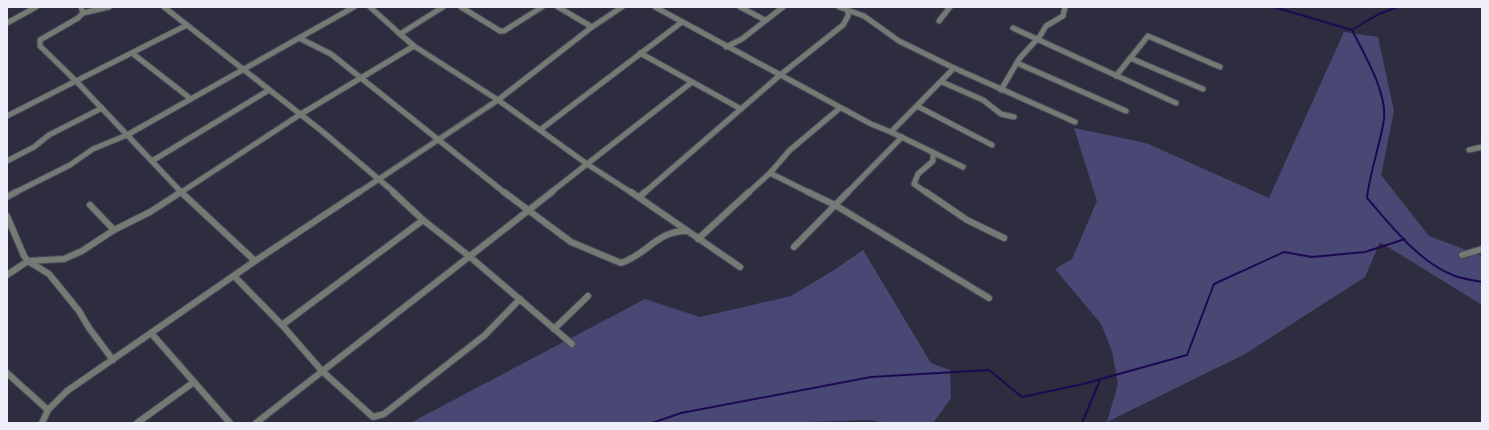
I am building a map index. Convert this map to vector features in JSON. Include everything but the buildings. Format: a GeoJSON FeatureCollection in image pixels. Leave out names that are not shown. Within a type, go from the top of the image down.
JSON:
{"type":"FeatureCollection","features":[{"type":"Feature","properties":{"kind":"street"},"geometry":{"type":"LineString","coordinates":[[7,23],[36,7]]}},
{"type":"Feature","properties":{"kind":"street"},"geometry":{"type":"LineString","coordinates":[[81,7],[83,13]]}},
{"type":"Feature","properties":{"kind":"street"},"geometry":{"type":"LineString","coordinates":[[109,7],[83,13],[66,27],[40,40],[40,46],[76,81],[180,191],[255,261]]}},
{"type":"Feature","properties":{"kind":"street"},"geometry":{"type":"LineString","coordinates":[[164,7],[242,70],[301,114],[380,179],[423,220],[469,256],[572,344]]}},
{"type":"Feature","properties":{"kind":"street"},"geometry":{"type":"LineString","coordinates":[[7,197],[37,180],[70,165],[93,149],[127,134],[191,99],[354,7]]}},
{"type":"Feature","properties":{"kind":"street"},"geometry":{"type":"LineString","coordinates":[[370,7],[414,46],[498,100],[587,164],[639,197],[740,267]]}},
{"type":"Feature","properties":{"kind":"street"},"geometry":{"type":"LineString","coordinates":[[400,34],[443,7]]}},
{"type":"Feature","properties":{"kind":"street"},"geometry":{"type":"LineString","coordinates":[[460,7],[500,31],[504,31],[542,7]]}},
{"type":"Feature","properties":{"kind":"street"},"geometry":{"type":"LineString","coordinates":[[558,7],[592,27]]}},
{"type":"Feature","properties":{"kind":"street"},"geometry":{"type":"LineString","coordinates":[[42,423],[48,410],[67,391],[255,261],[498,100],[592,27],[622,7]]}},
{"type":"Feature","properties":{"kind":"street"},"geometry":{"type":"LineString","coordinates":[[655,7],[840,108],[871,124],[902,136],[963,167]]}},
{"type":"Feature","properties":{"kind":"street"},"geometry":{"type":"LineString","coordinates":[[740,7],[764,20]]}},
{"type":"Feature","properties":{"kind":"street"},"geometry":{"type":"LineString","coordinates":[[726,46],[742,39],[764,20],[783,7]]}},
{"type":"Feature","properties":{"kind":"street"},"geometry":{"type":"LineString","coordinates":[[839,7],[864,16],[899,41],[954,68],[1075,122]]}},
{"type":"Feature","properties":{"kind":"street"},"geometry":{"type":"LineString","coordinates":[[939,21],[950,7]]}},
{"type":"Feature","properties":{"kind":"street"},"geometry":{"type":"LineString","coordinates":[[1001,90],[1017,63],[1035,39],[1040,36],[1049,24],[1063,16],[1065,7]]}},
{"type":"Feature","properties":{"kind":"street"},"geometry":{"type":"LineString","coordinates":[[639,197],[779,76],[843,25],[848,16],[848,11]]}},
{"type":"Feature","properties":{"kind":"street"},"geometry":{"type":"LineString","coordinates":[[540,130],[682,22]]}},
{"type":"Feature","properties":{"kind":"street"},"geometry":{"type":"LineString","coordinates":[[7,116],[187,25]]}},
{"type":"Feature","properties":{"kind":"street"},"geometry":{"type":"LineString","coordinates":[[1012,28],[1176,103]]}},
{"type":"Feature","properties":{"kind":"street"},"geometry":{"type":"LineString","coordinates":[[1116,76],[1148,36],[1220,67]]}},
{"type":"Feature","properties":{"kind":"street"},"geometry":{"type":"LineString","coordinates":[[299,38],[331,54],[527,210],[571,242],[613,261],[621,263],[630,260],[666,234],[674,231],[687,231]]}},
{"type":"Feature","properties":{"kind":"street"},"geometry":{"type":"LineString","coordinates":[[7,275],[28,261],[64,259],[93,245],[114,230],[140,218],[301,114],[414,46]]}},
{"type":"Feature","properties":{"kind":"street"},"geometry":{"type":"LineString","coordinates":[[132,53],[191,99]]}},
{"type":"Feature","properties":{"kind":"street"},"geometry":{"type":"LineString","coordinates":[[640,53],[741,109]]}},
{"type":"Feature","properties":{"kind":"street"},"geometry":{"type":"LineString","coordinates":[[1130,58],[1203,89]]}},
{"type":"Feature","properties":{"kind":"street"},"geometry":{"type":"LineString","coordinates":[[1017,63],[1126,111]]}},
{"type":"Feature","properties":{"kind":"street"},"geometry":{"type":"LineString","coordinates":[[892,132],[954,68]]}},
{"type":"Feature","properties":{"kind":"street"},"geometry":{"type":"LineString","coordinates":[[256,423],[692,82]]}},
{"type":"Feature","properties":{"kind":"street"},"geometry":{"type":"LineString","coordinates":[[942,82],[983,100],[1001,114],[1014,117]]}},
{"type":"Feature","properties":{"kind":"street"},"geometry":{"type":"LineString","coordinates":[[152,161],[269,90]]}},
{"type":"Feature","properties":{"kind":"street"},"geometry":{"type":"LineString","coordinates":[[917,106],[992,145]]}},
{"type":"Feature","properties":{"kind":"street"},"geometry":{"type":"LineString","coordinates":[[7,161],[34,147],[49,135],[102,108]]}},
{"type":"Feature","properties":{"kind":"street"},"geometry":{"type":"LineString","coordinates":[[698,239],[770,173],[790,150],[840,108]]}},
{"type":"Feature","properties":{"kind":"street"},"geometry":{"type":"LineString","coordinates":[[794,247],[902,136]]}},
{"type":"Feature","properties":{"kind":"street"},"geometry":{"type":"LineString","coordinates":[[1469,150],[1482,147]]}},
{"type":"Feature","properties":{"kind":"street"},"geometry":{"type":"LineString","coordinates":[[933,152],[933,161],[917,176],[914,180],[914,184],[967,220],[1004,238]]}},
{"type":"Feature","properties":{"kind":"street"},"geometry":{"type":"LineString","coordinates":[[770,173],[835,205],[989,298]]}},
{"type":"Feature","properties":{"kind":"street"},"geometry":{"type":"LineString","coordinates":[[90,205],[114,230]]}},
{"type":"Feature","properties":{"kind":"street"},"geometry":{"type":"LineString","coordinates":[[7,216],[24,256],[28,261],[49,274],[79,311],[89,328],[113,360]]}},
{"type":"Feature","properties":{"kind":"street"},"geometry":{"type":"LineString","coordinates":[[282,325],[423,220]]}},
{"type":"Feature","properties":{"kind":"street"},"geometry":{"type":"LineString","coordinates":[[1462,255],[1482,249]]}},
{"type":"Feature","properties":{"kind":"street"},"geometry":{"type":"LineString","coordinates":[[234,276],[282,325],[322,371],[373,417],[378,417],[485,335],[520,299]]}},
{"type":"Feature","properties":{"kind":"street"},"geometry":{"type":"LineString","coordinates":[[554,329],[588,296]]}},
{"type":"Feature","properties":{"kind":"street"},"geometry":{"type":"LineString","coordinates":[[151,333],[230,423]]}},
{"type":"Feature","properties":{"kind":"street"},"geometry":{"type":"LineString","coordinates":[[7,373],[48,410]]}},
{"type":"Feature","properties":{"kind":"street"},"geometry":{"type":"LineString","coordinates":[[137,423],[194,382]]}},
{"type":"Feature","properties":{"kind":"shaded area"},"geometry":{"type":"Polygon","coordinates":[[[1344,32],[1378,37],[1394,111],[1381,175],[1429,236],[1482,256],[1482,305],[1380,242],[1365,277],[1245,354],[1107,422],[1118,384],[1112,351],[1101,324],[1055,269],[1072,259],[1097,201],[1074,128],[1146,143],[1269,198],[1344,32]]]}},
{"type":"Feature","properties":{"kind":"shaded area"},"geometry":{"type":"Polygon","coordinates":[[[863,250],[931,363],[950,370],[951,398],[933,423],[887,423],[868,420],[776,423],[410,423],[645,299],[700,317],[791,296],[834,270],[863,250]]]}},
{"type":"Feature","properties":{"kind":"waterway"},"geometry":{"type":"LineString","coordinates":[[1274,7],[1352,30]]}},
{"type":"Feature","properties":{"kind":"waterway"},"geometry":{"type":"LineString","coordinates":[[1352,30],[1377,15],[1397,7]]}},
{"type":"Feature","properties":{"kind":"waterway"},"geometry":{"type":"LineString","coordinates":[[1352,30],[1374,73],[1384,108],[1384,119],[1370,178],[1367,198],[1404,239]]}},
{"type":"Feature","properties":{"kind":"waterway"},"geometry":{"type":"LineString","coordinates":[[652,423],[681,413],[871,377],[989,370],[1022,397],[1083,384],[1187,355],[1214,284],[1284,252],[1312,257],[1365,252],[1404,239]]}},
{"type":"Feature","properties":{"kind":"waterway"},"geometry":{"type":"LineString","coordinates":[[1404,239],[1417,253],[1442,270],[1455,276],[1482,282]]}},
{"type":"Feature","properties":{"kind":"waterway"},"geometry":{"type":"LineString","coordinates":[[1082,423],[1100,380]]}}]}
